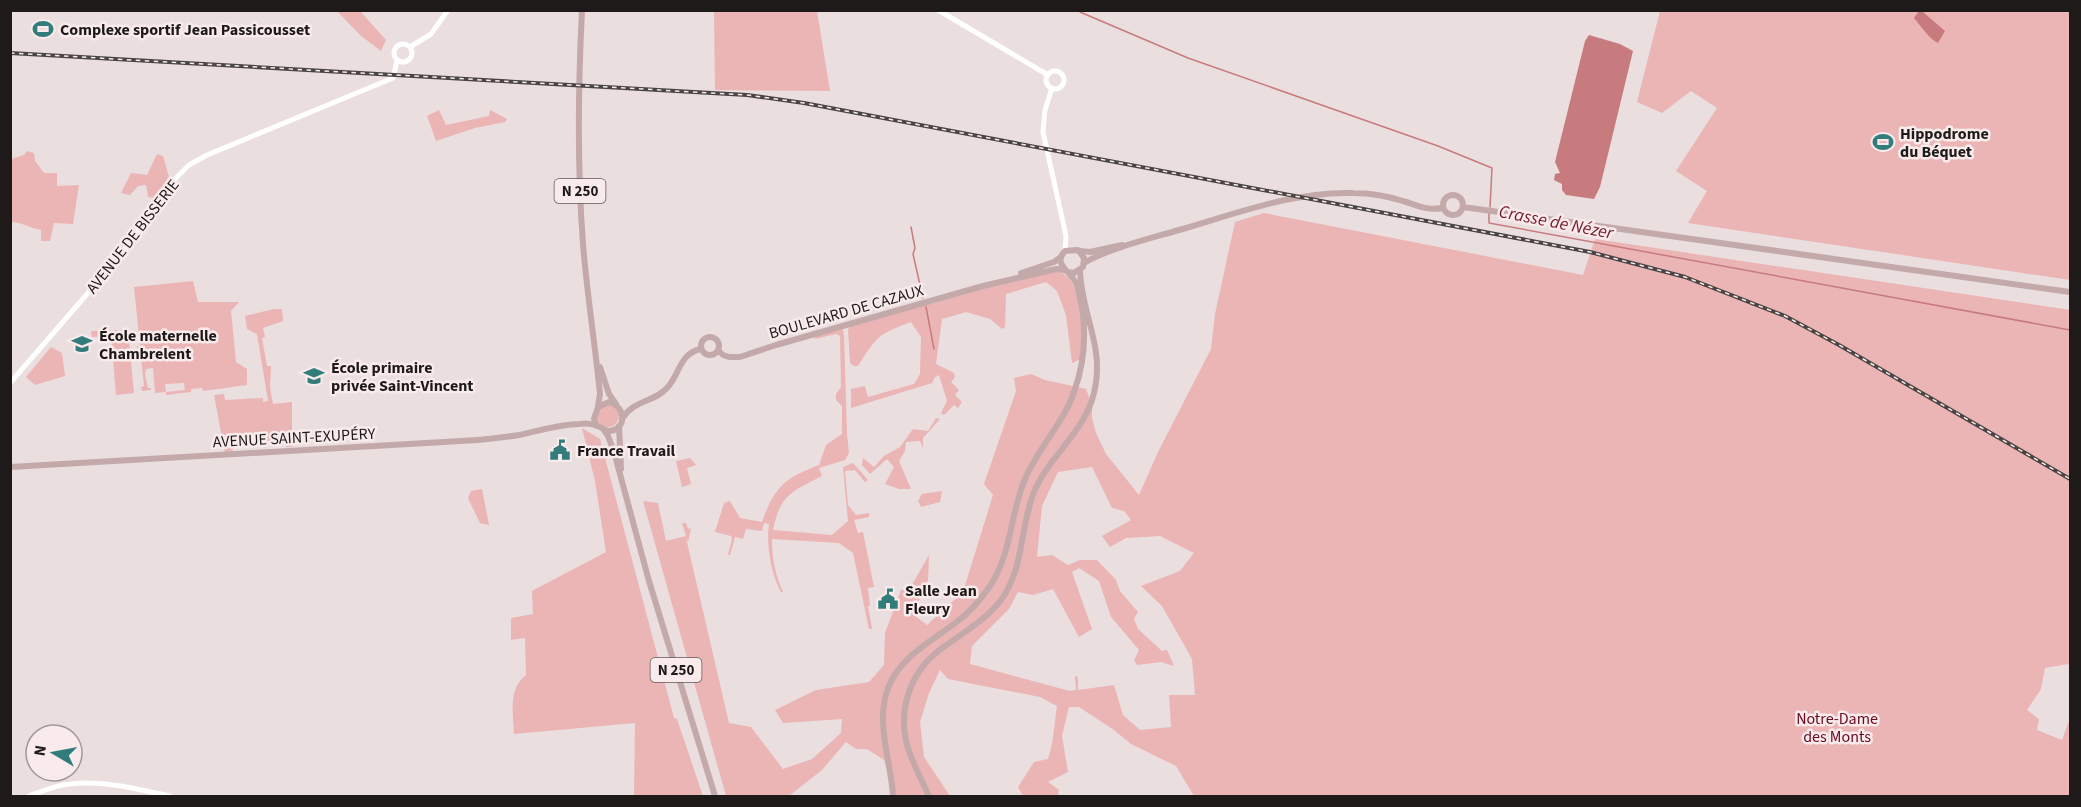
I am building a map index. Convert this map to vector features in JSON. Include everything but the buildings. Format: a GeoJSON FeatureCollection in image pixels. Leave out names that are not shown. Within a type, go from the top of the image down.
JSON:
{"type":"FeatureCollection","features":[{"type":"Feature","properties":{"kind":"main road","name":"N 250"},"geometry":{"type":"LineString","coordinates":[[582,10],[579,85],[580,189],[586,278],[600,394],[594,418],[608,436],[649,581],[715,796]]}},
{"type":"Feature","properties":{"kind":"main road"},"geometry":{"type":"LineString","coordinates":[[929,796],[907,744],[904,719],[906,702],[916,676],[929,659],[993,610],[1010,586],[1030,502],[1038,482],[1087,414],[1094,392],[1097,360],[1095,342],[1080,281],[1080,270],[1084,263],[1149,239],[1276,203],[1322,194],[1367,194],[1391,198],[1423,208],[1442,208]]}},
{"type":"Feature","properties":{"kind":"main road"},"geometry":{"type":"LineString","coordinates":[[1452,195],[1460,198],[1463,207],[1460,213],[1454,216],[1447,214],[1442,208],[1444,199],[1452,195]]}},
{"type":"Feature","properties":{"kind":"main road"},"geometry":{"type":"LineString","coordinates":[[1463,207],[2070,292]]}},
{"type":"Feature","properties":{"kind":"main road"},"geometry":{"type":"LineString","coordinates":[[893,796],[882,714],[887,690],[903,663],[967,614],[990,586],[1008,550],[1024,481],[1035,458],[1063,416],[1077,382],[1083,352],[1084,323],[1076,282],[1061,264],[1060,257],[1065,251],[1090,252],[1149,239]]}},
{"type":"Feature","properties":{"kind":"main road"},"geometry":{"type":"LineString","coordinates":[[1077,250],[1084,258],[1084,263]]}},
{"type":"Feature","properties":{"kind":"main road","name":"BOULEVARD DE CAZAUX"},"geometry":{"type":"LineString","coordinates":[[718,350],[729,357],[740,357],[983,286],[1054,262],[1060,257]]}},
{"type":"Feature","properties":{"kind":"main road","name":"BOULEVARD DE CAZAUX"},"geometry":{"type":"LineString","coordinates":[[983,286],[1056,269],[1066,271]]}},
{"type":"Feature","properties":{"kind":"main road"},"geometry":{"type":"LineString","coordinates":[[1066,271],[1074,273],[1080,270]]}},
{"type":"Feature","properties":{"kind":"main road"},"geometry":{"type":"LineString","coordinates":[[710,337],[718,342],[718,350],[710,355],[703,353],[701,349],[702,341],[710,337]]}},
{"type":"Feature","properties":{"kind":"main road"},"geometry":{"type":"LineString","coordinates":[[622,419],[630,408],[664,391],[686,356],[694,350],[701,349]]}},
{"type":"Feature","properties":{"kind":"main road","name":"N 250"},"geometry":{"type":"LineString","coordinates":[[597,360],[609,394],[622,412],[618,443],[623,484]]}},
{"type":"Feature","properties":{"kind":"main road"},"geometry":{"type":"LineString","coordinates":[[597,409],[605,403],[630,408]]}},
{"type":"Feature","properties":{"kind":"main road","name":"AVENUE SAINT-EXUPÉRY"},"geometry":{"type":"LineString","coordinates":[[10,467],[486,440],[578,424],[592,416],[597,409]]}},
{"type":"Feature","properties":{"kind":"main road","name":"AVENUE SAINT-EXUPÉRY"},"geometry":{"type":"LineString","coordinates":[[578,424],[600,428]]}},
{"type":"Feature","properties":{"kind":"main road"},"geometry":{"type":"LineString","coordinates":[[600,428],[612,430],[619,426]]}},
{"type":"Feature","properties":{"kind":"street"},"geometry":{"type":"LineString","coordinates":[[410,47],[430,35],[448,10]]}},
{"type":"Feature","properties":{"kind":"street"},"geometry":{"type":"LineString","coordinates":[[938,10],[1048,75]]}},
{"type":"Feature","properties":{"kind":"street"},"geometry":{"type":"LineString","coordinates":[[402,44],[410,47],[412,54],[410,58],[404,62],[397,60],[393,53],[395,47],[402,44]]}},
{"type":"Feature","properties":{"kind":"street","name":"AVENUE DE BISSERIE"},"geometry":{"type":"LineString","coordinates":[[11,382],[120,256],[184,168],[213,152],[393,78],[397,60]]}},
{"type":"Feature","properties":{"kind":"street"},"geometry":{"type":"LineString","coordinates":[[1051,72],[1058,72],[1064,79],[1060,87],[1052,88],[1047,84],[1048,75],[1051,72]]}},
{"type":"Feature","properties":{"kind":"street"},"geometry":{"type":"LineString","coordinates":[[1052,88],[1045,110],[1043,132],[1066,236],[1065,251]]}},
{"type":"Feature","properties":{"kind":"street"},"geometry":{"type":"LineString","coordinates":[[1066,236],[1077,250]]}},
{"type":"Feature","properties":{"kind":"street"},"geometry":{"type":"LineString","coordinates":[[29,796],[59,786],[87,783],[170,796]]}},
{"type":"Feature","properties":{"kind":"green space"},"geometry":{"type":"Polygon","coordinates":[[[337,11],[360,11],[386,40],[381,51],[360,35],[337,11]]]}},
{"type":"Feature","properties":{"kind":"green space"},"geometry":{"type":"Polygon","coordinates":[[[714,11],[817,11],[830,91],[715,90],[714,11]]]}},
{"type":"Feature","properties":{"kind":"green space","name":"Hippodrome du Béquet"},"geometry":{"type":"Polygon","coordinates":[[[1660,11],[2070,11],[2070,280],[1688,223],[1707,191],[1676,171],[1717,108],[1691,91],[1662,113],[1637,102],[1660,11]]]}},
{"type":"Feature","properties":{"kind":"green space"},"geometry":{"type":"Polygon","coordinates":[[[439,110],[446,125],[489,116],[490,110],[507,119],[505,122],[475,128],[436,141],[427,116],[439,110]]]}},
{"type":"Feature","properties":{"kind":"green space"},"geometry":{"type":"Polygon","coordinates":[[[27,151],[34,153],[35,161],[44,173],[57,173],[57,186],[79,185],[73,224],[54,223],[50,241],[41,241],[41,230],[11,222],[11,159],[24,155],[27,151]]]}},
{"type":"Feature","properties":{"kind":"green space"},"geometry":{"type":"Polygon","coordinates":[[[157,154],[163,156],[169,177],[154,198],[148,197],[146,185],[138,186],[130,195],[121,193],[131,173],[147,175],[157,154]]]}},
{"type":"Feature","properties":{"kind":"green space","name":"Notre-Dame des Monts"},"geometry":{"type":"Polygon","coordinates":[[[1264,213],[1583,275],[1595,239],[2070,310],[2070,667],[2068,664],[2045,668],[2041,689],[2027,710],[2039,719],[2037,730],[2062,740],[2070,718],[2070,796],[1194,796],[1176,766],[1131,744],[1079,707],[1069,707],[1062,736],[1068,772],[1048,782],[1059,790],[1058,796],[1023,796],[1018,787],[1034,762],[1048,759],[1057,706],[1040,697],[948,679],[940,670],[929,693],[920,722],[924,757],[950,796],[896,796],[884,760],[867,749],[856,749],[846,742],[822,770],[789,796],[726,796],[643,501],[658,503],[666,541],[686,536],[682,523],[686,523],[688,529],[691,528],[688,542],[686,538],[729,723],[751,727],[783,769],[812,759],[841,733],[842,719],[783,723],[775,710],[816,690],[869,682],[884,665],[885,633],[901,590],[909,590],[929,555],[928,580],[913,614],[927,625],[963,592],[993,495],[984,484],[1016,391],[1014,378],[1031,374],[1045,380],[1086,389],[1092,405],[1092,418],[1096,433],[1106,454],[1139,495],[1158,452],[1211,349],[1215,314],[1235,222],[1264,213]],[[1092,467],[1058,472],[1042,506],[1037,557],[1052,555],[1068,565],[1080,560],[1097,560],[1116,580],[1120,591],[1138,612],[1134,619],[1138,629],[1162,651],[1167,650],[1174,666],[1161,662],[1137,665],[1134,660],[1139,650],[1111,617],[1099,581],[1079,568],[1072,572],[1092,629],[1079,637],[1053,589],[1033,595],[1018,592],[1009,609],[972,646],[970,664],[1070,691],[1076,690],[1075,676],[1078,677],[1078,690],[1114,685],[1123,715],[1140,730],[1171,727],[1169,695],[1195,695],[1192,659],[1162,606],[1141,586],[1180,571],[1194,553],[1160,536],[1126,538],[1110,547],[1102,536],[1131,520],[1124,511],[1112,508],[1092,467]]]}},
{"type":"Feature","properties":{"kind":"green space"},"geometry":{"type":"Polygon","coordinates":[[[1056,271],[1065,275],[1077,295],[1082,336],[1081,359],[1072,363],[1066,315],[1057,291],[1046,282],[1006,294],[1005,327],[1002,329],[990,319],[966,312],[942,319],[936,364],[954,373],[955,377],[951,382],[959,390],[955,395],[962,402],[958,408],[954,405],[944,415],[941,413],[947,401],[939,375],[932,383],[851,408],[851,389],[865,386],[868,397],[914,384],[920,374],[921,337],[911,322],[891,330],[879,337],[858,366],[854,366],[850,363],[848,329],[853,325],[1056,271]]]}},
{"type":"Feature","properties":{"kind":"green space"},"geometry":{"type":"Polygon","coordinates":[[[193,281],[198,302],[239,302],[231,311],[236,362],[247,369],[247,385],[203,391],[202,388],[191,389],[191,392],[166,395],[166,392],[155,393],[153,368],[146,369],[145,375],[148,388],[151,390],[142,391],[141,387],[144,386],[141,357],[152,356],[151,350],[138,352],[137,346],[140,346],[134,287],[193,281]],[[184,383],[165,384],[166,392],[185,390],[184,383]]]}},
{"type":"Feature","properties":{"kind":"green space"},"geometry":{"type":"Polygon","coordinates":[[[282,309],[283,321],[263,328],[265,337],[262,338],[267,366],[271,366],[270,387],[273,404],[292,402],[292,447],[286,447],[283,440],[235,443],[232,452],[225,453],[214,395],[224,394],[225,400],[263,398],[263,402],[268,401],[257,334],[247,329],[245,316],[282,309]]]}},
{"type":"Feature","properties":{"kind":"green space"},"geometry":{"type":"Polygon","coordinates":[[[128,330],[134,393],[116,395],[111,336],[92,337],[91,331],[128,330]]]}},
{"type":"Feature","properties":{"kind":"green space"},"geometry":{"type":"Polygon","coordinates":[[[843,330],[844,335],[849,453],[845,460],[819,468],[822,476],[789,495],[780,508],[773,530],[832,535],[848,521],[843,467],[853,463],[868,480],[865,482],[855,470],[845,471],[848,505],[856,515],[869,513],[869,517],[854,520],[858,533],[863,532],[874,587],[868,588],[872,629],[869,629],[853,553],[839,543],[772,539],[773,560],[783,592],[781,592],[770,559],[769,524],[764,523],[762,531],[746,529],[743,539],[735,537],[730,555],[728,555],[731,536],[715,532],[724,503],[730,501],[740,518],[762,522],[771,500],[782,485],[797,474],[819,465],[826,445],[842,434],[842,406],[836,400],[836,394],[841,387],[840,336],[836,334],[815,339],[815,336],[843,330]]]}},
{"type":"Feature","properties":{"kind":"green space"},"geometry":{"type":"Polygon","coordinates":[[[51,347],[62,353],[65,376],[35,385],[26,377],[51,347]]]}},
{"type":"Feature","properties":{"kind":"green space"},"geometry":{"type":"Polygon","coordinates":[[[608,405],[616,408],[619,416],[616,424],[608,427],[600,424],[597,416],[600,408],[608,405]]]}},
{"type":"Feature","properties":{"kind":"green space"},"geometry":{"type":"Polygon","coordinates":[[[936,418],[940,419],[923,438],[923,448],[920,441],[906,442],[905,451],[899,461],[911,489],[899,489],[885,484],[894,467],[887,459],[870,474],[862,465],[863,458],[874,467],[884,456],[900,447],[913,429],[928,431],[936,418]]]}},
{"type":"Feature","properties":{"kind":"green space"},"geometry":{"type":"Polygon","coordinates":[[[582,428],[600,439],[674,718],[677,719],[703,796],[634,796],[635,723],[514,734],[514,694],[516,687],[526,675],[525,638],[511,640],[511,618],[533,614],[532,591],[606,552],[595,481],[582,428]]]}},
{"type":"Feature","properties":{"kind":"green space"},"geometry":{"type":"Polygon","coordinates":[[[690,458],[696,465],[687,468],[691,484],[682,487],[676,461],[690,458]]]}},
{"type":"Feature","properties":{"kind":"green space"},"geometry":{"type":"Polygon","coordinates":[[[482,489],[489,525],[480,523],[468,498],[471,491],[482,489]]]}},
{"type":"Feature","properties":{"kind":"green space"},"geometry":{"type":"Polygon","coordinates":[[[942,491],[940,502],[921,507],[918,501],[922,494],[942,491]]]}},
{"type":"Feature","properties":{"kind":"shaded area"},"geometry":{"type":"Polygon","coordinates":[[[1919,11],[1945,31],[1938,43],[1928,36],[1914,18],[1919,11]]]}},
{"type":"Feature","properties":{"kind":"shaded area"},"geometry":{"type":"Polygon","coordinates":[[[1589,35],[1620,44],[1633,51],[1600,187],[1594,199],[1566,195],[1562,190],[1562,184],[1554,180],[1555,174],[1560,173],[1555,162],[1585,41],[1589,35]]]}},
{"type":"Feature","properties":{"kind":"waterway","name":"Crasse de Nézer"},"geometry":{"type":"LineString","coordinates":[[1080,12],[1188,58],[1438,146],[1492,168],[1490,207]]}},
{"type":"Feature","properties":{"kind":"waterway","name":"Crasse de Nézer"},"geometry":{"type":"LineString","coordinates":[[1489,212],[1489,223],[2070,330]]}},
{"type":"Feature","properties":{"kind":"waterway"},"geometry":{"type":"LineString","coordinates":[[911,227],[915,248],[913,254],[923,298]]}},
{"type":"Feature","properties":{"kind":"waterway"},"geometry":{"type":"LineString","coordinates":[[926,307],[934,349]]}},
{"type":"Feature","properties":{"kind":"railway"},"geometry":{"type":"LineString","coordinates":[[10,53],[747,95],[804,103],[1590,252],[1685,277],[1785,316],[2070,479]]}},
{"type":"Feature","properties":{"kind":"place","name":"Complexe sportif Jean Passicousset"},"geometry":{"type":"Point","coordinates":[43,29]}},
{"type":"Feature","properties":{"kind":"place","name":"Hippodrome du Béquet"},"geometry":{"type":"Point","coordinates":[1883,142]}},
{"type":"Feature","properties":{"kind":"place","name":"École maternelle Chambrelent"},"geometry":{"type":"Point","coordinates":[82,344]}},
{"type":"Feature","properties":{"kind":"place","name":"École primaire privée Saint-Vincent"},"geometry":{"type":"Point","coordinates":[314,376]}},
{"type":"Feature","properties":{"kind":"place","name":"France Travail"},"geometry":{"type":"Point","coordinates":[560,450]}},
{"type":"Feature","properties":{"kind":"place","name":"Salle Jean Fleury"},"geometry":{"type":"Point","coordinates":[888,599]}}]}
